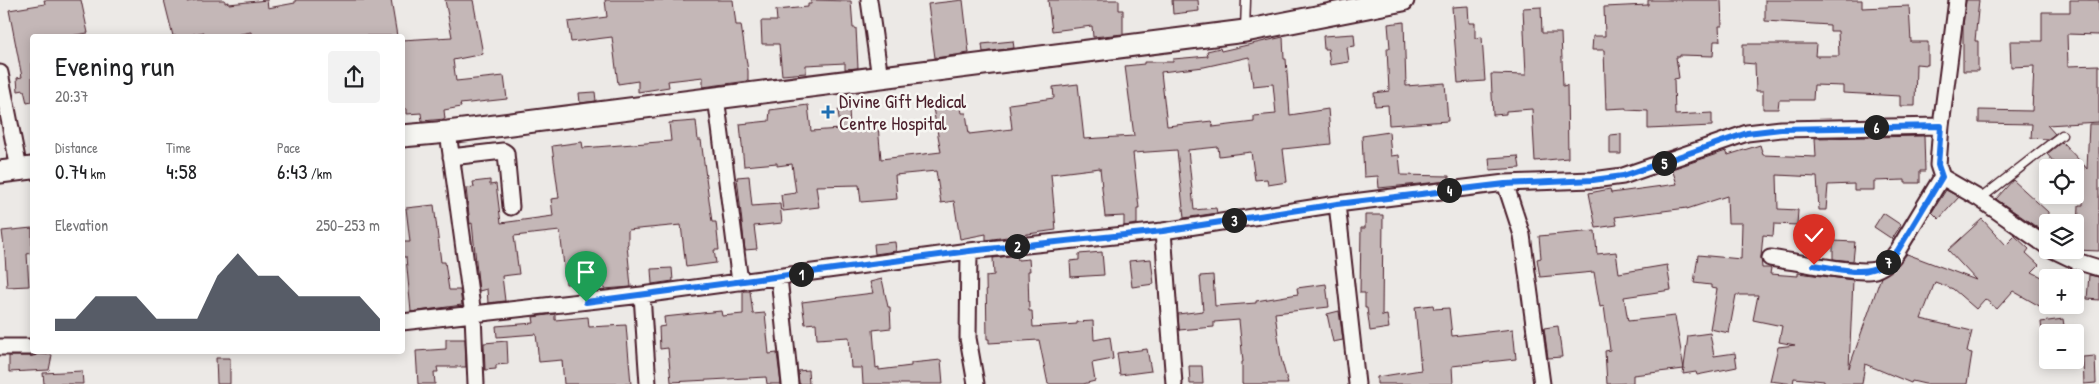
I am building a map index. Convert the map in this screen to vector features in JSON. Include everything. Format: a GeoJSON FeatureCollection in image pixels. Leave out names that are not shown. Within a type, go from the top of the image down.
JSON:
{"type":"FeatureCollection","features":[{"type":"Feature","properties":{"kind":"street"},"geometry":{"type":"LineString","coordinates":[[870,0],[880,78]]}},
{"type":"Feature","properties":{"kind":"street"},"geometry":{"type":"LineString","coordinates":[[1957,0],[1941,126],[1938,165],[1942,177],[1980,199],[2039,241]]}},
{"type":"Feature","properties":{"kind":"street"},"geometry":{"type":"LineString","coordinates":[[405,136],[448,132],[1245,31],[1391,1]]}},
{"type":"Feature","properties":{"kind":"street"},"geometry":{"type":"LineString","coordinates":[[0,73],[17,170]]}},
{"type":"Feature","properties":{"kind":"street"},"geometry":{"type":"LineString","coordinates":[[716,97],[740,282]]}},
{"type":"Feature","properties":{"kind":"street"},"geometry":{"type":"LineString","coordinates":[[405,322],[642,295],[969,251],[1163,231],[1337,204],[1505,184],[1593,180],[1623,176],[1747,133],[1781,129],[1941,126]]}},
{"type":"Feature","properties":{"kind":"street"},"geometry":{"type":"LineString","coordinates":[[448,132],[473,315],[476,384]]}},
{"type":"Feature","properties":{"kind":"street"},"geometry":{"type":"LineString","coordinates":[[451,157],[503,151],[506,153],[511,207]]}},
{"type":"Feature","properties":{"kind":"street"},"geometry":{"type":"LineString","coordinates":[[1770,258],[1858,271],[1874,270],[1883,266],[1898,250],[1942,177]]}},
{"type":"Feature","properties":{"kind":"street"},"geometry":{"type":"LineString","coordinates":[[1505,184],[1522,235],[1542,384]]}},
{"type":"Feature","properties":{"kind":"street"},"geometry":{"type":"LineString","coordinates":[[1337,204],[1357,384]]}},
{"type":"Feature","properties":{"kind":"street"},"geometry":{"type":"LineString","coordinates":[[1163,231],[1174,384]]}},
{"type":"Feature","properties":{"kind":"street"},"geometry":{"type":"LineString","coordinates":[[969,251],[968,338],[976,384]]}},
{"type":"Feature","properties":{"kind":"street"},"geometry":{"type":"LineString","coordinates":[[2072,259],[2099,268]]}},
{"type":"Feature","properties":{"kind":"street"},"geometry":{"type":"LineString","coordinates":[[779,277],[790,384]]}},
{"type":"Feature","properties":{"kind":"street"},"geometry":{"type":"LineString","coordinates":[[642,295],[648,384]]}},
{"type":"Feature","properties":{"kind":"street"},"geometry":{"type":"LineString","coordinates":[[0,347],[30,347]]}},
{"type":"Feature","properties":{"kind":"lane"},"geometry":{"type":"LineString","coordinates":[[1245,31],[1246,0]]}},
{"type":"Feature","properties":{"kind":"lane"},"geometry":{"type":"LineString","coordinates":[[1980,199],[2062,135]]}},
{"type":"Feature","properties":{"kind":"building"},"geometry":{"type":"Polygon","coordinates":[[[44,0],[81,0],[88,33],[30,34],[30,102],[27,103],[24,90],[18,91],[17,78],[22,77],[9,10],[45,4],[44,0]]]}},
{"type":"Feature","properties":{"kind":"building"},"geometry":{"type":"Polygon","coordinates":[[[164,0],[186,0],[187,2],[225,0],[225,3],[229,2],[229,4],[267,0],[268,8],[295,3],[295,0],[391,0],[397,34],[251,34],[251,32],[240,34],[204,34],[204,32],[172,34],[164,0]]]}},
{"type":"Feature","properties":{"kind":"building"},"geometry":{"type":"Polygon","coordinates":[[[445,0],[473,0],[483,54],[453,60],[456,81],[504,76],[507,99],[460,104],[461,107],[444,110],[445,119],[422,121],[421,113],[407,114],[407,109],[405,109],[405,40],[452,37],[445,0]]]}},
{"type":"Feature","properties":{"kind":"building"},"geometry":{"type":"Polygon","coordinates":[[[605,0],[733,0],[736,25],[741,25],[748,81],[703,87],[703,77],[668,81],[669,87],[638,92],[638,81],[618,84],[612,37],[571,42],[568,22],[607,17],[605,0]]]}},
{"type":"Feature","properties":{"kind":"building"},"geometry":{"type":"Polygon","coordinates":[[[811,0],[851,1],[853,28],[856,28],[858,68],[845,69],[845,63],[806,65],[806,73],[782,75],[779,44],[762,44],[761,21],[777,21],[776,10],[808,7],[808,4],[811,4],[811,0]]]}},
{"type":"Feature","properties":{"kind":"building"},"geometry":{"type":"Polygon","coordinates":[[[963,0],[969,53],[935,58],[928,4],[963,0]]]}},
{"type":"Feature","properties":{"kind":"building"},"geometry":{"type":"Polygon","coordinates":[[[1048,0],[1119,0],[1119,10],[1123,10],[1123,34],[1093,37],[1092,26],[1052,31],[1048,0]]]}},
{"type":"Feature","properties":{"kind":"building"},"geometry":{"type":"Polygon","coordinates":[[[1172,0],[1198,0],[1199,11],[1173,14],[1172,0]]]}},
{"type":"Feature","properties":{"kind":"building"},"geometry":{"type":"Polygon","coordinates":[[[1648,0],[1721,0],[1722,26],[1719,26],[1720,41],[1714,41],[1713,56],[1680,55],[1680,57],[1676,57],[1679,78],[1674,79],[1675,115],[1712,113],[1712,126],[1648,129],[1648,111],[1626,110],[1626,108],[1606,109],[1604,50],[1592,50],[1593,36],[1605,36],[1604,7],[1648,5],[1648,0]]]}},
{"type":"Feature","properties":{"kind":"building"},"geometry":{"type":"Polygon","coordinates":[[[1765,0],[1862,0],[1862,8],[1909,6],[1911,42],[1928,42],[1928,65],[1916,64],[1915,106],[1900,106],[1900,96],[1843,93],[1843,86],[1814,85],[1813,100],[1779,100],[1778,109],[1763,109],[1763,91],[1756,91],[1755,64],[1743,63],[1743,44],[1816,44],[1815,56],[1839,56],[1838,31],[1830,31],[1830,25],[1765,21],[1765,0]]]}},
{"type":"Feature","properties":{"kind":"building"},"geometry":{"type":"Polygon","coordinates":[[[1966,0],[1979,0],[1975,41],[1978,41],[1978,71],[1963,71],[1963,26],[1966,0]]]}},
{"type":"Feature","properties":{"kind":"building"},"geometry":{"type":"Polygon","coordinates":[[[2070,0],[2099,0],[2099,35],[2067,34],[2068,66],[2099,65],[2099,122],[2047,125],[2055,134],[2048,139],[2031,138],[2032,124],[1979,123],[1979,110],[2032,111],[2034,66],[2011,67],[2010,41],[2042,41],[2042,12],[2070,12],[2070,0]]]}},
{"type":"Feature","properties":{"kind":"building"},"geometry":{"type":"Polygon","coordinates":[[[1468,6],[1469,23],[1475,23],[1475,38],[1482,37],[1485,81],[1458,83],[1452,7],[1468,6]]]}},
{"type":"Feature","properties":{"kind":"building"},"geometry":{"type":"Polygon","coordinates":[[[1541,7],[1542,33],[1561,33],[1563,86],[1567,85],[1568,158],[1535,161],[1532,109],[1506,111],[1506,114],[1493,115],[1491,74],[1526,75],[1523,8],[1541,7]]]}},
{"type":"Feature","properties":{"kind":"building"},"geometry":{"type":"Polygon","coordinates":[[[1404,22],[1406,86],[1445,83],[1448,121],[1389,125],[1388,105],[1375,106],[1374,93],[1389,91],[1387,48],[1390,48],[1388,24],[1404,22]]]}},
{"type":"Feature","properties":{"kind":"building"},"geometry":{"type":"Polygon","coordinates":[[[1354,34],[1355,46],[1347,47],[1349,62],[1330,65],[1328,49],[1324,49],[1323,36],[1354,34]]]}},
{"type":"Feature","properties":{"kind":"building"},"geometry":{"type":"Polygon","coordinates":[[[1283,37],[1290,115],[1328,109],[1331,144],[1283,149],[1287,182],[1268,185],[1267,179],[1255,180],[1251,152],[1219,156],[1218,147],[1188,150],[1194,210],[1216,208],[1217,213],[1184,218],[1177,150],[1133,153],[1139,208],[1137,208],[1137,224],[1124,226],[1124,216],[1105,217],[1100,168],[1051,174],[1056,230],[986,240],[986,234],[960,239],[954,201],[941,203],[936,171],[895,175],[897,199],[861,202],[859,185],[816,186],[819,207],[783,211],[781,195],[796,193],[792,164],[777,166],[777,163],[744,166],[740,124],[769,121],[770,110],[808,105],[811,131],[840,129],[838,110],[849,109],[850,126],[870,124],[870,127],[878,126],[881,159],[941,152],[933,108],[960,103],[962,113],[966,113],[969,134],[1012,129],[1009,104],[1054,98],[1053,87],[1078,84],[1084,139],[1134,136],[1125,66],[1144,64],[1144,62],[1173,62],[1173,59],[1208,56],[1207,51],[1220,48],[1221,51],[1283,37]],[[1249,57],[1204,67],[1161,72],[1167,126],[1212,121],[1213,127],[1254,122],[1254,116],[1276,114],[1273,84],[1253,86],[1249,57]]]}},
{"type":"Feature","properties":{"kind":"building"},"geometry":{"type":"Polygon","coordinates":[[[1013,41],[1014,48],[983,52],[982,44],[1013,41]]]}},
{"type":"Feature","properties":{"kind":"building"},"geometry":{"type":"Polygon","coordinates":[[[595,92],[596,101],[580,103],[579,93],[595,92]]]}},
{"type":"Feature","properties":{"kind":"building"},"geometry":{"type":"Polygon","coordinates":[[[696,121],[698,140],[701,140],[712,222],[716,222],[719,250],[714,250],[716,263],[686,267],[681,225],[628,230],[627,245],[631,287],[604,289],[603,280],[566,284],[560,231],[514,236],[519,274],[502,276],[505,301],[488,303],[487,289],[479,291],[472,223],[470,224],[466,188],[474,187],[473,182],[490,180],[490,185],[496,184],[501,223],[553,216],[551,199],[559,198],[552,146],[582,142],[583,148],[671,141],[669,123],[696,121]]]}},
{"type":"Feature","properties":{"kind":"building"},"geometry":{"type":"Polygon","coordinates":[[[2089,124],[2099,124],[2099,251],[2084,250],[2084,214],[2079,214],[2079,205],[2084,204],[2084,165],[2087,169],[2089,124]]]}},
{"type":"Feature","properties":{"kind":"building"},"geometry":{"type":"Polygon","coordinates":[[[1389,132],[1391,156],[1399,155],[1401,175],[1449,176],[1449,181],[1379,188],[1378,176],[1364,177],[1362,136],[1389,132]]]}},
{"type":"Feature","properties":{"kind":"building"},"geometry":{"type":"Polygon","coordinates":[[[1621,134],[1621,154],[1610,154],[1610,135],[1621,134]]]}},
{"type":"Feature","properties":{"kind":"building"},"geometry":{"type":"Polygon","coordinates":[[[1924,136],[1925,171],[1920,171],[1920,183],[1905,183],[1905,180],[1874,181],[1874,190],[1854,190],[1854,184],[1828,185],[1826,210],[1819,210],[1817,177],[1777,175],[1778,209],[1798,210],[1797,225],[1774,224],[1773,236],[1763,235],[1762,268],[1771,268],[1770,274],[1798,276],[1798,273],[1853,280],[1849,368],[1881,277],[1895,268],[1907,254],[1976,280],[1948,250],[1982,219],[2006,245],[2015,236],[2029,249],[2026,253],[2039,265],[2032,272],[2039,276],[2039,306],[2013,291],[1997,309],[1985,299],[1976,309],[1953,289],[1935,282],[1921,319],[1972,331],[1967,352],[1972,353],[1967,384],[1925,384],[1912,381],[1911,383],[1865,364],[1862,384],[1824,384],[1824,381],[1794,378],[1793,384],[1770,381],[1778,347],[1795,345],[1779,342],[1782,326],[1753,320],[1758,295],[1736,295],[1729,333],[1710,329],[1717,289],[1711,288],[1711,285],[1694,283],[1698,255],[1741,259],[1742,223],[1728,223],[1727,196],[1687,209],[1615,217],[1617,225],[1596,228],[1589,193],[1610,189],[1611,193],[1677,184],[1672,169],[1726,151],[1728,155],[1760,145],[1763,155],[1816,157],[1815,138],[1924,136]]]}},
{"type":"Feature","properties":{"kind":"building"},"geometry":{"type":"Polygon","coordinates":[[[2062,142],[2078,159],[2051,159],[2047,154],[2062,142]]]}},
{"type":"Feature","properties":{"kind":"building"},"geometry":{"type":"Polygon","coordinates":[[[1518,156],[1520,168],[1490,170],[1489,158],[1518,156]]]}},
{"type":"Feature","properties":{"kind":"building"},"geometry":{"type":"Polygon","coordinates":[[[749,176],[752,206],[780,204],[782,223],[754,226],[757,249],[745,250],[737,177],[749,176]]]}},
{"type":"Feature","properties":{"kind":"building"},"geometry":{"type":"Polygon","coordinates":[[[2013,180],[2048,214],[2039,214],[2039,229],[1996,199],[2013,180]]]}},
{"type":"Feature","properties":{"kind":"building"},"geometry":{"type":"Polygon","coordinates":[[[1946,190],[1959,197],[1939,219],[1932,212],[1946,190]]]}},
{"type":"Feature","properties":{"kind":"building"},"geometry":{"type":"Polygon","coordinates":[[[434,205],[441,262],[445,262],[449,290],[460,290],[462,305],[411,312],[405,257],[405,242],[410,242],[406,208],[434,205]]]}},
{"type":"Feature","properties":{"kind":"building"},"geometry":{"type":"Polygon","coordinates":[[[1883,213],[1901,225],[1892,239],[1874,227],[1883,213]]]}},
{"type":"Feature","properties":{"kind":"building"},"geometry":{"type":"Polygon","coordinates":[[[1365,215],[1383,215],[1382,316],[1387,315],[1389,328],[1370,331],[1367,308],[1365,308],[1365,293],[1360,293],[1361,228],[1365,228],[1365,215]]]}},
{"type":"Feature","properties":{"kind":"building"},"geometry":{"type":"Polygon","coordinates":[[[30,228],[30,253],[27,254],[29,286],[7,287],[2,231],[30,228]]]}},
{"type":"Feature","properties":{"kind":"building"},"geometry":{"type":"Polygon","coordinates":[[[1595,231],[1597,254],[1616,252],[1619,273],[1667,265],[1671,290],[1624,297],[1628,321],[1675,316],[1684,369],[1633,375],[1633,383],[1607,384],[1605,351],[1610,350],[1604,306],[1600,307],[1594,272],[1540,277],[1537,259],[1541,258],[1539,236],[1595,231]]]}},
{"type":"Feature","properties":{"kind":"building"},"geometry":{"type":"Polygon","coordinates":[[[1833,241],[1855,242],[1853,261],[1833,259],[1833,241]]]}},
{"type":"Feature","properties":{"kind":"building"},"geometry":{"type":"Polygon","coordinates":[[[895,242],[896,251],[875,254],[874,244],[895,242]]]}},
{"type":"Feature","properties":{"kind":"building"},"geometry":{"type":"Polygon","coordinates":[[[1102,252],[1104,275],[1071,277],[1070,261],[1079,260],[1079,254],[1102,252]]]}},
{"type":"Feature","properties":{"kind":"building"},"geometry":{"type":"Polygon","coordinates":[[[1017,255],[1018,260],[1029,259],[1029,311],[1032,311],[1033,327],[1093,321],[1094,340],[1110,337],[1113,359],[1092,363],[1095,381],[1083,384],[1048,384],[1039,340],[989,343],[989,339],[987,339],[986,276],[994,275],[993,258],[1017,255]]]}},
{"type":"Feature","properties":{"kind":"building"},"geometry":{"type":"Polygon","coordinates":[[[1151,259],[1154,284],[1132,287],[1129,261],[1151,259]]]}},
{"type":"Feature","properties":{"kind":"building"},"geometry":{"type":"Polygon","coordinates":[[[672,268],[673,281],[652,284],[651,269],[672,268]]]}},
{"type":"Feature","properties":{"kind":"building"},"geometry":{"type":"Polygon","coordinates":[[[1213,275],[1215,306],[1256,303],[1256,301],[1298,294],[1297,288],[1326,284],[1329,307],[1275,313],[1281,358],[1288,384],[1242,384],[1243,362],[1239,320],[1214,322],[1214,327],[1179,330],[1178,314],[1203,311],[1200,276],[1213,275]]]}},
{"type":"Feature","properties":{"kind":"building"},"geometry":{"type":"Polygon","coordinates":[[[2089,275],[2099,277],[2099,300],[2087,299],[2089,275]]]}},
{"type":"Feature","properties":{"kind":"building"},"geometry":{"type":"Polygon","coordinates":[[[882,279],[888,307],[890,307],[891,328],[873,330],[876,368],[879,367],[879,370],[911,366],[911,363],[941,360],[943,384],[863,384],[862,368],[851,368],[849,337],[817,339],[816,323],[805,324],[802,302],[873,293],[870,282],[882,279]]]}},
{"type":"Feature","properties":{"kind":"building"},"geometry":{"type":"Polygon","coordinates":[[[743,291],[750,291],[753,314],[765,313],[769,354],[777,353],[781,384],[767,384],[766,377],[671,382],[668,348],[660,349],[659,327],[665,326],[664,317],[721,311],[722,316],[743,314],[743,291]]]}},
{"type":"Feature","properties":{"kind":"building"},"geometry":{"type":"Polygon","coordinates":[[[1433,305],[1434,309],[1449,308],[1452,336],[1513,329],[1516,359],[1452,366],[1453,384],[1377,384],[1377,377],[1421,370],[1415,307],[1433,305]]]}},
{"type":"Feature","properties":{"kind":"building"},"geometry":{"type":"Polygon","coordinates":[[[1339,311],[1343,340],[1333,342],[1327,314],[1339,311]]]}},
{"type":"Feature","properties":{"kind":"building"},"geometry":{"type":"Polygon","coordinates":[[[555,314],[555,320],[588,317],[589,327],[626,325],[631,384],[564,384],[562,360],[539,362],[536,334],[497,337],[496,326],[534,323],[533,317],[555,314]]]}},
{"type":"Feature","properties":{"kind":"building"},"geometry":{"type":"Polygon","coordinates":[[[2063,319],[2064,324],[2041,324],[2041,322],[2063,319]]]}},
{"type":"Feature","properties":{"kind":"building"},"geometry":{"type":"Polygon","coordinates":[[[1558,326],[1562,357],[1548,358],[1544,328],[1558,326]]]}},
{"type":"Feature","properties":{"kind":"building"},"geometry":{"type":"Polygon","coordinates":[[[1710,333],[1714,356],[1735,353],[1737,367],[1697,375],[1696,372],[1683,374],[1688,336],[1710,333]]]}},
{"type":"Feature","properties":{"kind":"building"},"geometry":{"type":"Polygon","coordinates":[[[446,339],[465,339],[466,367],[437,367],[438,372],[434,372],[435,384],[418,384],[416,351],[446,349],[446,339]]]}},
{"type":"Feature","properties":{"kind":"building"},"geometry":{"type":"Polygon","coordinates":[[[507,341],[508,364],[496,365],[496,369],[485,370],[484,343],[507,341]]]}},
{"type":"Feature","properties":{"kind":"building"},"geometry":{"type":"Polygon","coordinates":[[[1147,349],[1151,371],[1120,375],[1117,353],[1147,349]]]}},
{"type":"Feature","properties":{"kind":"building"},"geometry":{"type":"Polygon","coordinates":[[[38,354],[52,355],[49,370],[9,372],[9,356],[32,356],[38,354]]]}},
{"type":"Feature","properties":{"kind":"building"},"geometry":{"type":"Polygon","coordinates":[[[2095,356],[2096,383],[2084,384],[2084,357],[2095,356]]]}},
{"type":"Feature","properties":{"kind":"building"},"geometry":{"type":"Polygon","coordinates":[[[216,358],[230,358],[230,384],[217,384],[216,358]]]}},
{"type":"Feature","properties":{"kind":"building"},"geometry":{"type":"Polygon","coordinates":[[[1189,366],[1202,366],[1203,384],[1190,384],[1189,366]]]}},
{"type":"Feature","properties":{"kind":"building"},"geometry":{"type":"Polygon","coordinates":[[[808,370],[809,384],[799,384],[798,371],[808,370]]]}},
{"type":"Feature","properties":{"kind":"building"},"geometry":{"type":"Polygon","coordinates":[[[82,371],[83,384],[44,384],[43,373],[82,371]]]}},
{"type":"Feature","properties":{"kind":"place","name":"Divine Gift Medical Centre Hospital"},"geometry":{"type":"Point","coordinates":[828,112]}},
{"type":"Feature","properties":{"kind":"route"},"geometry":{"type":"LineString","coordinates":[[586,302],[969,251],[1163,231],[1337,204],[1505,184],[1593,180],[1623,176],[1747,133],[1781,129],[1941,126],[1938,165],[1942,177],[1890,261],[1874,270],[1867,271],[1814,265]]}}]}
